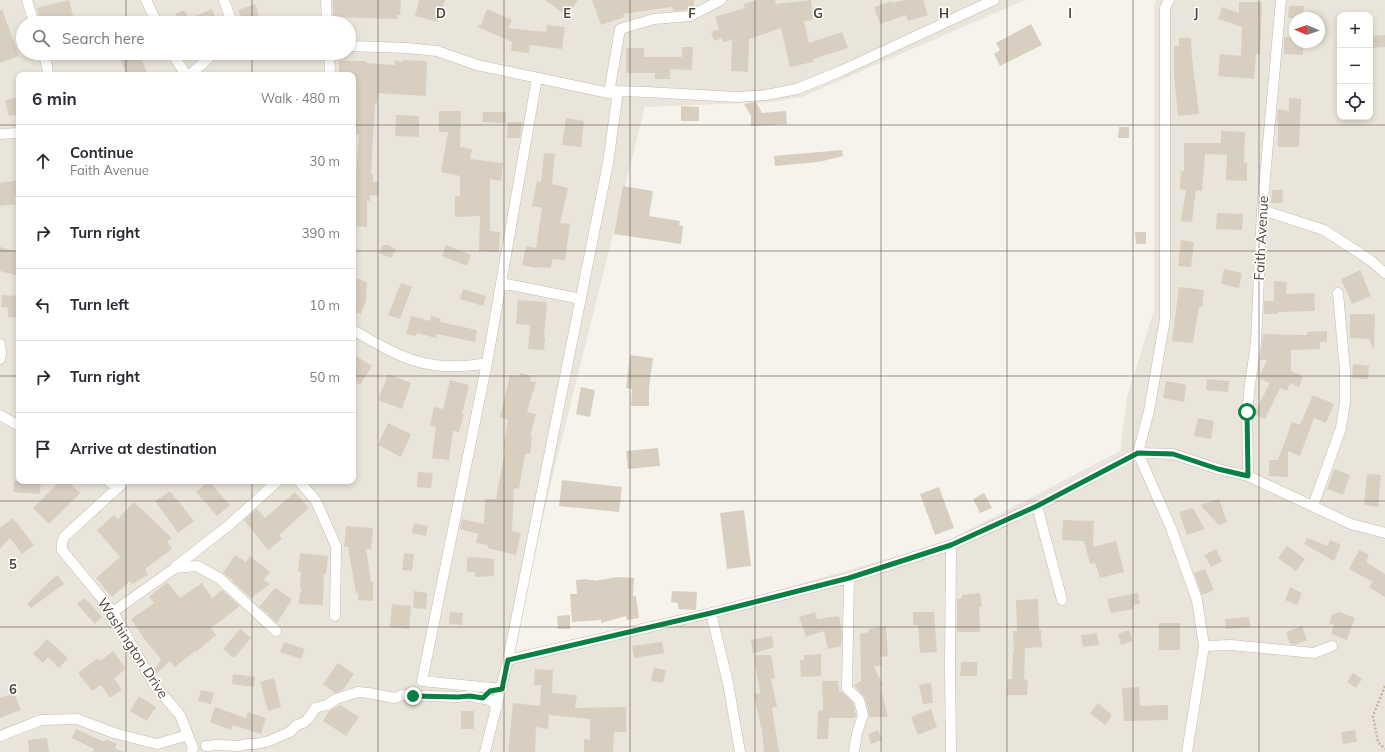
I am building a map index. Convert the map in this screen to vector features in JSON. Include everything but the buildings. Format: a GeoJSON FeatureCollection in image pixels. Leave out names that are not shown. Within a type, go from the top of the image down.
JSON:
{"type":"FeatureCollection","features":[{"type":"Feature","properties":{"kind":"street"},"geometry":{"type":"LineString","coordinates":[[27,0],[32,16]]}},
{"type":"Feature","properties":{"kind":"street"},"geometry":{"type":"LineString","coordinates":[[146,0],[154,16]]}},
{"type":"Feature","properties":{"kind":"street"},"geometry":{"type":"LineString","coordinates":[[224,0],[230,16]]}},
{"type":"Feature","properties":{"kind":"street"},"geometry":{"type":"LineString","coordinates":[[326,0],[327,16]]}},
{"type":"Feature","properties":{"kind":"street"},"geometry":{"type":"LineString","coordinates":[[485,752],[502,689],[608,163],[620,29],[654,19],[690,16],[721,0]]}},
{"type":"Feature","properties":{"kind":"street"},"geometry":{"type":"LineString","coordinates":[[356,46],[407,48],[437,51],[477,65],[614,92],[737,97],[766,95],[797,89],[994,0]]}},
{"type":"Feature","properties":{"kind":"street"},"geometry":{"type":"LineString","coordinates":[[1170,0],[1165,8],[1165,319],[1149,411],[1138,453],[1171,528],[1197,600],[1204,646],[1187,752]]}},
{"type":"Feature","properties":{"kind":"street","name":"Faith Avenue"},"geometry":{"type":"LineString","coordinates":[[1248,476],[1247,412],[1256,343],[1262,210],[1281,0]]}},
{"type":"Feature","properties":{"kind":"street"},"geometry":{"type":"LineString","coordinates":[[45,60],[48,72]]}},
{"type":"Feature","properties":{"kind":"street"},"geometry":{"type":"LineString","coordinates":[[176,60],[184,72]]}},
{"type":"Feature","properties":{"kind":"street"},"geometry":{"type":"LineString","coordinates":[[193,72],[206,60]]}},
{"type":"Feature","properties":{"kind":"street"},"geometry":{"type":"LineString","coordinates":[[329,60],[330,72]]}},
{"type":"Feature","properties":{"kind":"street"},"geometry":{"type":"LineString","coordinates":[[413,696],[422,681],[487,363],[537,78]]}},
{"type":"Feature","properties":{"kind":"street"},"geometry":{"type":"LineString","coordinates":[[0,134],[16,133]]}},
{"type":"Feature","properties":{"kind":"street"},"geometry":{"type":"LineString","coordinates":[[1262,210],[1324,230],[1370,260],[1385,273]]}},
{"type":"Feature","properties":{"kind":"street"},"geometry":{"type":"LineString","coordinates":[[501,283],[581,299]]}},
{"type":"Feature","properties":{"kind":"street"},"geometry":{"type":"LineString","coordinates":[[1313,506],[1341,428],[1345,402],[1345,371],[1338,293]]}},
{"type":"Feature","properties":{"kind":"street"},"geometry":{"type":"LineString","coordinates":[[356,332],[402,357],[422,364],[442,367],[467,367],[487,363]]}},
{"type":"Feature","properties":{"kind":"street"},"geometry":{"type":"LineString","coordinates":[[0,344],[0,359]]}},
{"type":"Feature","properties":{"kind":"street"},"geometry":{"type":"LineString","coordinates":[[0,415],[16,424]]}},
{"type":"Feature","properties":{"kind":"street"},"geometry":{"type":"LineString","coordinates":[[508,660],[711,613],[849,578],[951,545],[1037,506],[1138,453],[1173,454],[1218,469],[1248,476],[1351,524],[1385,533]]}},
{"type":"Feature","properties":{"kind":"street","name":"Washington Drive"},"geometry":{"type":"LineString","coordinates":[[122,484],[65,536],[62,542],[62,550],[113,612],[156,686],[180,716],[193,750]]}},
{"type":"Feature","properties":{"kind":"street"},"geometry":{"type":"LineString","coordinates":[[113,612],[175,568],[228,526],[275,484]]}},
{"type":"Feature","properties":{"kind":"street"},"geometry":{"type":"LineString","coordinates":[[302,484],[316,501],[336,546],[335,616]]}},
{"type":"Feature","properties":{"kind":"street"},"geometry":{"type":"LineString","coordinates":[[1037,506],[1062,600]]}},
{"type":"Feature","properties":{"kind":"street"},"geometry":{"type":"LineString","coordinates":[[951,545],[951,752]]}},
{"type":"Feature","properties":{"kind":"street"},"geometry":{"type":"LineString","coordinates":[[175,568],[197,566],[219,578],[276,631]]}},
{"type":"Feature","properties":{"kind":"street"},"geometry":{"type":"LineString","coordinates":[[849,578],[847,688],[859,700],[863,715],[854,752]]}},
{"type":"Feature","properties":{"kind":"street"},"geometry":{"type":"LineString","coordinates":[[711,613],[728,683],[740,752]]}},
{"type":"Feature","properties":{"kind":"street"},"geometry":{"type":"LineString","coordinates":[[1204,646],[1231,645],[1314,653],[1332,646]]}},
{"type":"Feature","properties":{"kind":"street"},"geometry":{"type":"LineString","coordinates":[[422,681],[502,689]]}},
{"type":"Feature","properties":{"kind":"street"},"geometry":{"type":"LineString","coordinates":[[422,681],[426,696]]}},
{"type":"Feature","properties":{"kind":"street"},"geometry":{"type":"LineString","coordinates":[[483,698],[490,691],[502,689]]}},
{"type":"Feature","properties":{"kind":"street"},"geometry":{"type":"LineString","coordinates":[[193,750],[218,744],[240,746],[269,741],[290,732],[297,725],[309,718],[315,708],[327,705],[336,699],[358,692],[395,698],[402,695],[470,696],[490,700],[497,707]]}},
{"type":"Feature","properties":{"kind":"street"},"geometry":{"type":"LineString","coordinates":[[0,736],[41,720],[77,719],[114,733],[157,744],[188,735]]}},
{"type":"Feature","properties":{"kind":"street"},"geometry":{"type":"LineString","coordinates":[[206,746],[219,752]]}},
{"type":"Feature","properties":{"kind":"path"},"geometry":{"type":"LineString","coordinates":[[1385,686],[1373,716],[1378,742],[1385,749]]}},
{"type":"Feature","properties":{"kind":"shaded area"},"geometry":{"type":"Polygon","coordinates":[[[0,0],[1025,0],[802,97],[773,102],[645,107],[553,474],[511,657],[726,605],[946,542],[1120,451],[1127,397],[1154,310],[1154,6],[1156,0],[1385,0],[1385,752],[0,752],[0,0]]]}},
{"type":"Feature","properties":{"kind":"route"},"geometry":{"type":"LineString","coordinates":[[413,696],[470,696],[483,698],[490,691],[502,689],[508,660],[711,613],[849,578],[951,545],[1037,506],[1138,453],[1173,454],[1218,469],[1248,476],[1247,412]]}}]}
